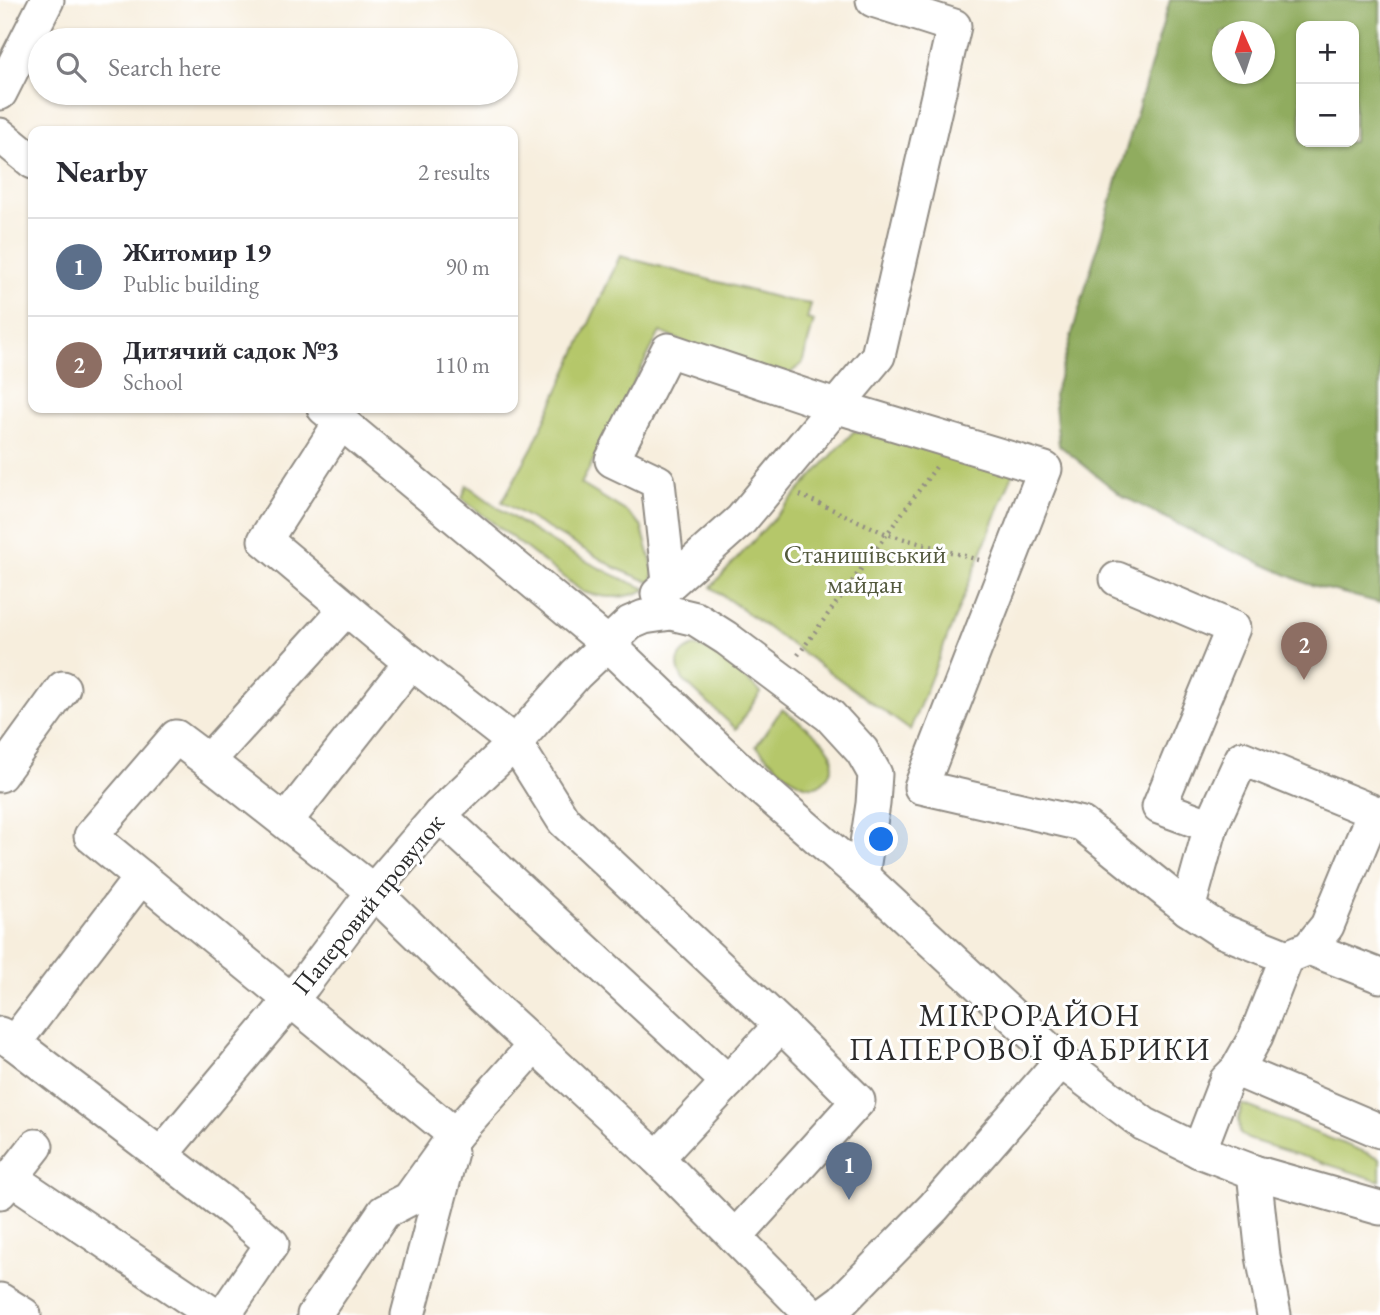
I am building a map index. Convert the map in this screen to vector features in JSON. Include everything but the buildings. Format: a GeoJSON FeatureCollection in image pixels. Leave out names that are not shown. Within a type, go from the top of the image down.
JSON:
{"type":"FeatureCollection","features":[{"type":"Feature","properties":{"kind":"street"},"geometry":{"type":"LineString","coordinates":[[33,28],[47,0]]}},
{"type":"Feature","properties":{"kind":"street"},"geometry":{"type":"LineString","coordinates":[[873,0],[958,13]]}},
{"type":"Feature","properties":{"kind":"street","name":"Паперовий провулок"},"geometry":{"type":"LineString","coordinates":[[163,1149],[291,999],[373,891],[439,815],[515,743],[576,674],[669,582],[741,520],[878,356],[958,13]]}},
{"type":"Feature","properties":{"kind":"street"},"geometry":{"type":"LineString","coordinates":[[0,93],[28,38]]}},
{"type":"Feature","properties":{"kind":"street"},"geometry":{"type":"LineString","coordinates":[[0,135],[28,158]]}},
{"type":"Feature","properties":{"kind":"street"},"geometry":{"type":"LineString","coordinates":[[669,582],[658,482],[612,460],[668,350],[835,406],[1045,469],[921,787]]}},
{"type":"Feature","properties":{"kind":"street"},"geometry":{"type":"LineString","coordinates":[[735,1237],[858,1101],[564,821],[515,743],[411,662],[265,540],[333,415],[447,512],[619,634],[742,772],[862,876],[1061,1061],[1144,1124],[1199,1151],[1254,1172],[1380,1208]]}},
{"type":"Feature","properties":{"kind":"street"},"geometry":{"type":"LineString","coordinates":[[1117,579],[1233,628],[1159,807],[1211,826]]}},
{"type":"Feature","properties":{"kind":"street"},"geometry":{"type":"LineString","coordinates":[[208,761],[346,609]]}},
{"type":"Feature","properties":{"kind":"street"},"geometry":{"type":"LineString","coordinates":[[619,634],[644,617],[671,613],[696,619],[726,638],[830,716],[862,751],[874,774],[873,804],[862,876]]}},
{"type":"Feature","properties":{"kind":"street"},"geometry":{"type":"LineString","coordinates":[[286,821],[411,662]]}},
{"type":"Feature","properties":{"kind":"street"},"geometry":{"type":"LineString","coordinates":[[0,775],[63,688]]}},
{"type":"Feature","properties":{"kind":"street"},"geometry":{"type":"LineString","coordinates":[[455,1135],[91,836],[176,737],[373,891],[657,1158],[812,1315]]}},
{"type":"Feature","properties":{"kind":"street"},"geometry":{"type":"LineString","coordinates":[[1188,909],[1211,826],[1242,758],[1374,812],[1327,926],[1298,953],[1256,1036],[1237,1070],[1226,1082],[1199,1151]]}},
{"type":"Feature","properties":{"kind":"street"},"geometry":{"type":"LineString","coordinates":[[874,774],[1082,824],[1188,909],[1220,930],[1380,976]]}},
{"type":"Feature","properties":{"kind":"street"},"geometry":{"type":"LineString","coordinates":[[439,815],[728,1082]]}},
{"type":"Feature","properties":{"kind":"street"},"geometry":{"type":"LineString","coordinates":[[141,877],[7,1039],[163,1149],[272,1244],[224,1315]]}},
{"type":"Feature","properties":{"kind":"street"},"geometry":{"type":"LineString","coordinates":[[657,1158],[781,1025]]}},
{"type":"Feature","properties":{"kind":"street"},"geometry":{"type":"LineString","coordinates":[[314,1315],[384,1212],[409,1199],[455,1135],[535,1045]]}},
{"type":"Feature","properties":{"kind":"street"},"geometry":{"type":"LineString","coordinates":[[823,1315],[842,1301],[934,1207],[1061,1061]]}},
{"type":"Feature","properties":{"kind":"street"},"geometry":{"type":"LineString","coordinates":[[1237,1070],[1380,1131]]}},
{"type":"Feature","properties":{"kind":"street"},"geometry":{"type":"LineString","coordinates":[[408,1315],[455,1135]]}},
{"type":"Feature","properties":{"kind":"street"},"geometry":{"type":"LineString","coordinates":[[36,1146],[5,1185],[214,1315]]}},
{"type":"Feature","properties":{"kind":"street"},"geometry":{"type":"LineString","coordinates":[[1254,1172],[1263,1256],[1274,1315]]}},
{"type":"Feature","properties":{"kind":"street"},"geometry":{"type":"LineString","coordinates":[[0,1300],[24,1315]]}},
{"type":"Feature","properties":{"kind":"path"},"geometry":{"type":"LineString","coordinates":[[781,678],[954,442]]}},
{"type":"Feature","properties":{"kind":"path"},"geometry":{"type":"LineString","coordinates":[[772,482],[887,534],[1006,568]]}},
{"type":"Feature","properties":{"kind":"green space"},"geometry":{"type":"Polygon","coordinates":[[[1170,0],[1380,0],[1380,603],[1308,584],[1217,544],[1122,496],[1059,445],[1054,395],[1170,0]]]}},
{"type":"Feature","properties":{"kind":"green space"},"geometry":{"type":"Polygon","coordinates":[[[620,256],[786,300],[811,304],[807,319],[814,321],[802,364],[780,381],[660,332],[581,484],[627,512],[641,525],[654,571],[652,583],[618,569],[502,502],[533,446],[620,256]]]}},
{"type":"Feature","properties":{"kind":"green space","name":"Станишівський майдан"},"geometry":{"type":"Polygon","coordinates":[[[854,431],[1014,471],[910,730],[711,587],[854,431]]]}},
{"type":"Feature","properties":{"kind":"green space"},"geometry":{"type":"Polygon","coordinates":[[[467,485],[554,543],[601,569],[647,589],[615,597],[583,592],[462,499],[467,485]]]}},
{"type":"Feature","properties":{"kind":"green space"},"geometry":{"type":"Polygon","coordinates":[[[694,646],[711,651],[761,692],[736,729],[683,680],[679,660],[684,652],[694,646]]]}},
{"type":"Feature","properties":{"kind":"green space"},"geometry":{"type":"Polygon","coordinates":[[[782,709],[816,735],[831,753],[831,769],[821,783],[812,786],[802,784],[781,770],[756,746],[782,709]]]}},
{"type":"Feature","properties":{"kind":"green space"},"geometry":{"type":"Polygon","coordinates":[[[1242,1104],[1380,1158],[1380,1181],[1248,1139],[1240,1134],[1242,1104]]]}},
{"type":"Feature","properties":{"kind":"place","name":"Дитячий садок №3"},"geometry":{"type":"Point","coordinates":[1304,680]}},
{"type":"Feature","properties":{"kind":"place","name":"Житомир 19"},"geometry":{"type":"Point","coordinates":[849,1200]}},
{"type":"Feature","properties":{"kind":"district","name":"МІКРОРАЙОН ПАПЕРОВОЇ ФАБРИКИ"},"geometry":{"type":"Point","coordinates":[1030,1033]}}]}
